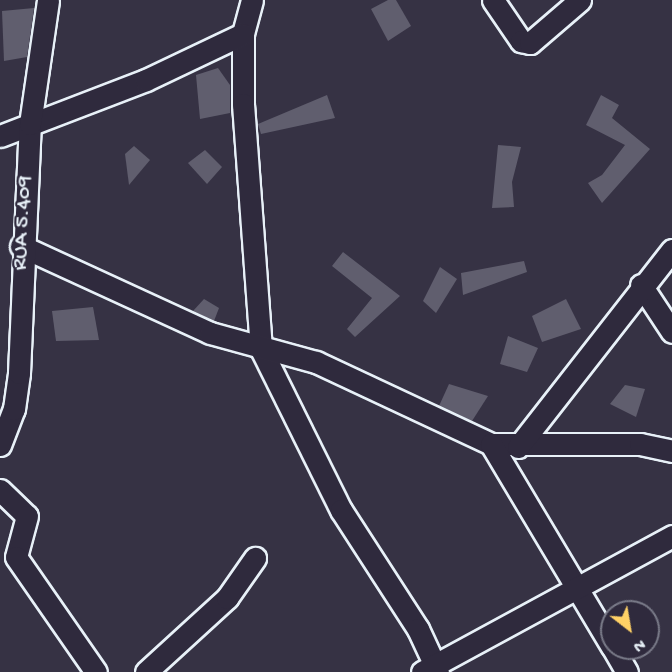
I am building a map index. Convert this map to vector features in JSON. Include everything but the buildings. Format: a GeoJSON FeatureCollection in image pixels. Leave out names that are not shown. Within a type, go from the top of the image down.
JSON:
{"type":"FeatureCollection","features":[{"type":"Feature","properties":{"kind":"street","name":"RUA 5.409"},"geometry":{"type":"LineString","coordinates":[[0,445],[14,409],[19,373],[21,246],[30,124],[48,0]]}},
{"type":"Feature","properties":{"kind":"street"},"geometry":{"type":"LineString","coordinates":[[252,0],[243,33],[261,349],[341,510],[432,669],[577,588],[671,539]]}},
{"type":"Feature","properties":{"kind":"street"},"geometry":{"type":"LineString","coordinates":[[493,0],[521,41],[530,43],[580,0]]}},
{"type":"Feature","properties":{"kind":"street"},"geometry":{"type":"LineString","coordinates":[[0,136],[146,80],[243,33]]}},
{"type":"Feature","properties":{"kind":"street"},"geometry":{"type":"LineString","coordinates":[[21,246],[124,296],[261,349],[316,362],[491,444],[518,447],[640,444],[672,452]]}},
{"type":"Feature","properties":{"kind":"street"},"geometry":{"type":"LineString","coordinates":[[518,447],[641,285],[672,250]]}},
{"type":"Feature","properties":{"kind":"street"},"geometry":{"type":"LineString","coordinates":[[641,285],[672,332]]}},
{"type":"Feature","properties":{"kind":"street"},"geometry":{"type":"LineString","coordinates":[[491,444],[600,627]]}},
{"type":"Feature","properties":{"kind":"street"},"geometry":{"type":"LineString","coordinates":[[0,490],[27,516],[16,557],[96,672]]}},
{"type":"Feature","properties":{"kind":"street"},"geometry":{"type":"LineString","coordinates":[[146,672],[227,598],[255,558]]}}]}
